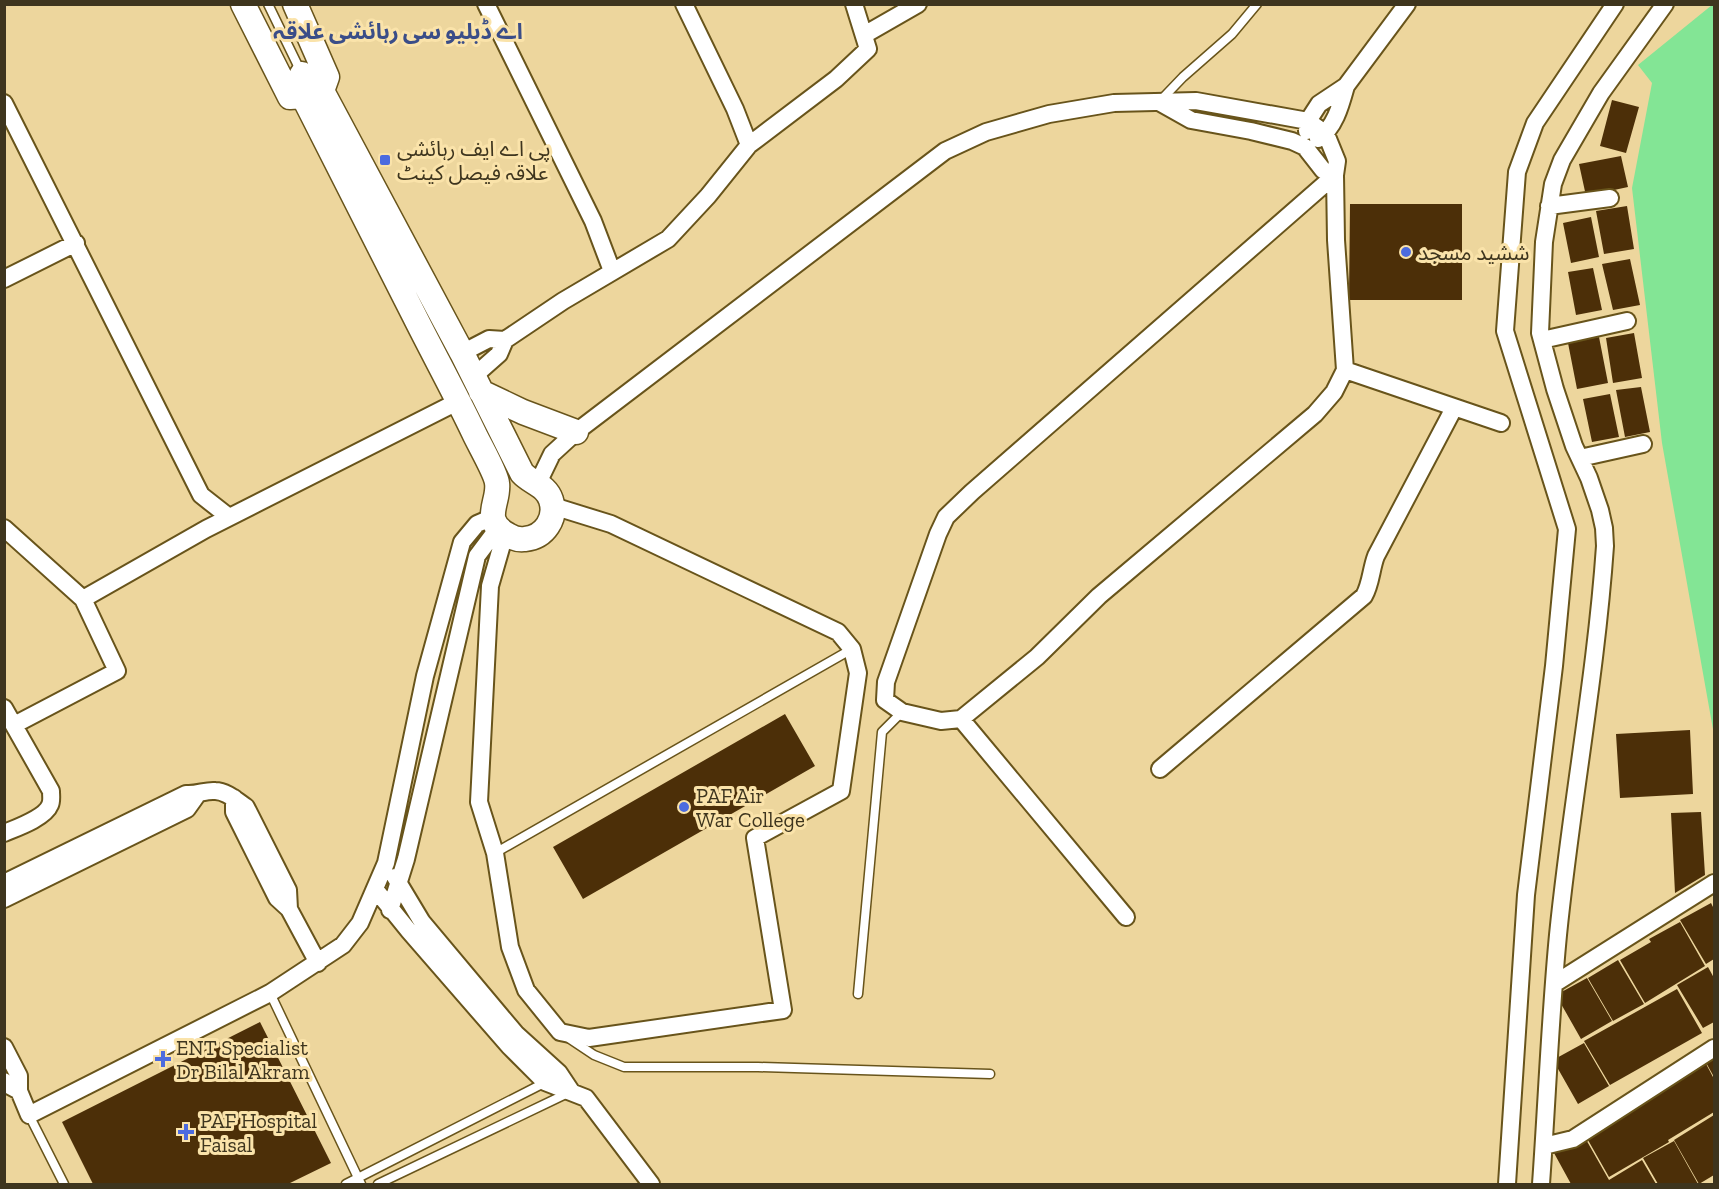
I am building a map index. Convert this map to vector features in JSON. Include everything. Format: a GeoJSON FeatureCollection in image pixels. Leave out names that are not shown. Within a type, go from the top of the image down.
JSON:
{"type":"FeatureCollection","features":[{"type":"Feature","properties":{"kind":"street"},"geometry":{"type":"LineString","coordinates":[[243,4],[290,97],[327,77],[295,4]]}},
{"type":"Feature","properties":{"kind":"street"},"geometry":{"type":"LineString","coordinates":[[486,4],[593,221],[612,271]]}},
{"type":"Feature","properties":{"kind":"street"},"geometry":{"type":"LineString","coordinates":[[684,4],[735,109],[749,145]]}},
{"type":"Feature","properties":{"kind":"street"},"geometry":{"type":"LineString","coordinates":[[83,599],[229,517],[471,390],[499,354],[505,340],[612,271],[668,239],[708,196],[749,145],[836,79],[868,49],[854,4]]}},
{"type":"Feature","properties":{"kind":"street"},"geometry":{"type":"LineString","coordinates":[[864,35],[918,4]]}},
{"type":"Feature","properties":{"kind":"street"},"geometry":{"type":"LineString","coordinates":[[1305,147],[1326,134],[1340,107],[1347,86],[1407,4]]}},
{"type":"Feature","properties":{"kind":"street"},"geometry":{"type":"LineString","coordinates":[[1507,1185],[1526,895],[1554,666],[1567,529],[1505,331],[1517,172],[1535,123],[1615,4]]}},
{"type":"Feature","properties":{"kind":"street"},"geometry":{"type":"LineString","coordinates":[[1542,1185],[1547,1074],[1558,934],[1600,608],[1605,546],[1600,510],[1555,389],[1542,340],[1541,294],[1544,242],[1553,184],[1562,160],[1602,93],[1665,4]]}},
{"type":"Feature","properties":{"kind":"street"},"geometry":{"type":"LineString","coordinates":[[1305,147],[1308,121],[1319,104],[1347,86]]}},
{"type":"Feature","properties":{"kind":"street"},"geometry":{"type":"LineString","coordinates":[[4,1047],[19,1076],[19,1091],[29,1115],[270,993],[343,945],[360,923],[386,863],[425,676],[462,542],[477,524],[499,526],[514,538],[525,539],[540,534],[552,517],[553,506],[550,496],[538,483],[527,478],[522,472],[420,302],[309,87]]}},
{"type":"Feature","properties":{"kind":"street"},"geometry":{"type":"LineString","coordinates":[[538,483],[552,454],[576,432],[945,151],[986,132],[1049,114],[1114,103],[1196,101],[1308,121],[1326,134],[1337,162],[1335,175],[1336,240],[1345,370],[1334,392],[1315,414],[1099,596],[1038,657],[961,719],[940,722],[902,712],[885,700],[886,682],[946,517],[1335,175]]}},
{"type":"Feature","properties":{"kind":"street"},"geometry":{"type":"LineString","coordinates":[[1159,102],[1191,120],[1261,134],[1305,147],[1323,170],[1335,175]]}},
{"type":"Feature","properties":{"kind":"street"},"geometry":{"type":"LineString","coordinates":[[4,103],[201,495],[229,517]]}},
{"type":"Feature","properties":{"kind":"street"},"geometry":{"type":"LineString","coordinates":[[1549,206],[1610,198]]}},
{"type":"Feature","properties":{"kind":"street"},"geometry":{"type":"LineString","coordinates":[[4,279],[76,243]]}},
{"type":"Feature","properties":{"kind":"street"},"geometry":{"type":"LineString","coordinates":[[420,302],[462,353],[497,483],[492,506],[499,526],[490,586],[479,802],[495,853],[510,947],[526,990],[560,1032],[589,1038],[783,1010],[755,838],[841,791],[858,673],[852,650],[838,632],[828,627],[611,524],[553,506]]}},
{"type":"Feature","properties":{"kind":"street"},"geometry":{"type":"LineString","coordinates":[[1542,340],[1627,321]]}},
{"type":"Feature","properties":{"kind":"street"},"geometry":{"type":"LineString","coordinates":[[462,353],[489,339],[505,340]]}},
{"type":"Feature","properties":{"kind":"street"},"geometry":{"type":"LineString","coordinates":[[1345,370],[1501,423]]}},
{"type":"Feature","properties":{"kind":"street"},"geometry":{"type":"LineString","coordinates":[[471,390],[576,432]]}},
{"type":"Feature","properties":{"kind":"street"},"geometry":{"type":"LineString","coordinates":[[1160,770],[1364,596],[1369,588],[1371,569],[1376,556],[1454,408]]}},
{"type":"Feature","properties":{"kind":"street"},"geometry":{"type":"LineString","coordinates":[[1580,458],[1643,444]]}},
{"type":"Feature","properties":{"kind":"street"},"geometry":{"type":"LineString","coordinates":[[390,910],[399,884],[477,556],[499,526]]}},
{"type":"Feature","properties":{"kind":"street"},"geometry":{"type":"LineString","coordinates":[[4,528],[83,599],[117,671],[14,725]]}},
{"type":"Feature","properties":{"kind":"street"},"geometry":{"type":"LineString","coordinates":[[4,708],[51,791],[52,803],[48,810],[39,816],[4,833]]}},
{"type":"Feature","properties":{"kind":"street"},"geometry":{"type":"LineString","coordinates":[[961,719],[1126,917]]}},
{"type":"Feature","properties":{"kind":"street"},"geometry":{"type":"LineString","coordinates":[[4,883],[186,794],[197,795],[213,790],[234,798],[234,812],[277,898],[289,909],[318,963]]}},
{"type":"Feature","properties":{"kind":"street"},"geometry":{"type":"LineString","coordinates":[[4,899],[187,809],[197,795]]}},
{"type":"Feature","properties":{"kind":"street"},"geometry":{"type":"LineString","coordinates":[[386,863],[422,922],[552,1077]]}},
{"type":"Feature","properties":{"kind":"street"},"geometry":{"type":"LineString","coordinates":[[1554,984],[1714,883]]}},
{"type":"Feature","properties":{"kind":"street"},"geometry":{"type":"LineString","coordinates":[[375,889],[390,910],[509,1046],[571,1091],[586,1098],[651,1185]]}},
{"type":"Feature","properties":{"kind":"street"},"geometry":{"type":"LineString","coordinates":[[1544,1146],[1574,1139],[1714,1048]]}},
{"type":"Feature","properties":{"kind":"street"},"geometry":{"type":"LineString","coordinates":[[4,1081],[19,1091]]}},
{"type":"Feature","properties":{"kind":"lane"},"geometry":{"type":"LineString","coordinates":[[268,4],[309,87]]}},
{"type":"Feature","properties":{"kind":"lane"},"geometry":{"type":"LineString","coordinates":[[1159,102],[1183,77],[1232,34],[1257,4]]}},
{"type":"Feature","properties":{"kind":"lane"},"geometry":{"type":"LineString","coordinates":[[495,853],[852,650]]}},
{"type":"Feature","properties":{"kind":"lane"},"geometry":{"type":"LineString","coordinates":[[858,994],[882,732],[902,712]]}},
{"type":"Feature","properties":{"kind":"lane"},"geometry":{"type":"LineString","coordinates":[[270,993],[360,1181]]}},
{"type":"Feature","properties":{"kind":"lane"},"geometry":{"type":"LineString","coordinates":[[560,1032],[594,1055],[624,1067],[759,1067],[990,1074]]}},
{"type":"Feature","properties":{"kind":"lane"},"geometry":{"type":"LineString","coordinates":[[346,1185],[360,1181],[552,1077]]}},
{"type":"Feature","properties":{"kind":"lane"},"geometry":{"type":"LineString","coordinates":[[378,1185],[571,1091]]}},
{"type":"Feature","properties":{"kind":"lane"},"geometry":{"type":"LineString","coordinates":[[29,1115],[64,1185]]}},
{"type":"Feature","properties":{"kind":"green space"},"geometry":{"type":"Polygon","coordinates":[[[1714,5],[1714,735],[1662,443],[1632,188],[1652,83],[1638,65],[1714,5]]]}},
{"type":"Feature","properties":{"kind":"building"},"geometry":{"type":"Polygon","coordinates":[[[1612,100],[1639,107],[1626,153],[1600,146],[1612,100]]]}},
{"type":"Feature","properties":{"kind":"building"},"geometry":{"type":"Polygon","coordinates":[[[1621,156],[1628,187],[1586,196],[1579,164],[1621,156]]]}},
{"type":"Feature","properties":{"kind":"building","name":"ششید مسجد"},"geometry":{"type":"Polygon","coordinates":[[[1350,204],[1462,204],[1462,300],[1349,300],[1350,204]]]}},
{"type":"Feature","properties":{"kind":"building"},"geometry":{"type":"Polygon","coordinates":[[[1627,206],[1634,249],[1604,254],[1596,211],[1627,206]]]}},
{"type":"Feature","properties":{"kind":"building"},"geometry":{"type":"Polygon","coordinates":[[[1591,217],[1599,257],[1571,263],[1563,223],[1591,217]]]}},
{"type":"Feature","properties":{"kind":"building"},"geometry":{"type":"Polygon","coordinates":[[[1630,259],[1640,305],[1613,310],[1602,264],[1630,259]]]}},
{"type":"Feature","properties":{"kind":"building"},"geometry":{"type":"Polygon","coordinates":[[[1593,268],[1602,310],[1576,315],[1568,272],[1593,268]]]}},
{"type":"Feature","properties":{"kind":"building"},"geometry":{"type":"Polygon","coordinates":[[[1634,333],[1642,378],[1613,383],[1606,338],[1634,333]]]}},
{"type":"Feature","properties":{"kind":"building"},"geometry":{"type":"Polygon","coordinates":[[[1599,337],[1608,383],[1577,389],[1568,343],[1599,337]]]}},
{"type":"Feature","properties":{"kind":"building"},"geometry":{"type":"Polygon","coordinates":[[[1641,387],[1650,432],[1625,437],[1616,390],[1641,387]]]}},
{"type":"Feature","properties":{"kind":"building"},"geometry":{"type":"Polygon","coordinates":[[[1610,394],[1619,437],[1592,442],[1583,399],[1610,394]]]}},
{"type":"Feature","properties":{"kind":"building","name":"PAF Air War College"},"geometry":{"type":"Polygon","coordinates":[[[785,714],[815,766],[583,899],[553,847],[785,714]]]}},
{"type":"Feature","properties":{"kind":"building"},"geometry":{"type":"Polygon","coordinates":[[[1690,730],[1693,794],[1620,798],[1616,734],[1690,730]]]}},
{"type":"Feature","properties":{"kind":"building"},"geometry":{"type":"Polygon","coordinates":[[[1701,812],[1705,875],[1675,893],[1671,813],[1701,812]]]}},
{"type":"Feature","properties":{"kind":"building"},"geometry":{"type":"Polygon","coordinates":[[[1711,903],[1714,909],[1714,959],[1706,964],[1680,920],[1711,903]]]}},
{"type":"Feature","properties":{"kind":"building"},"geometry":{"type":"Polygon","coordinates":[[[1680,922],[1705,966],[1645,1003],[1620,960],[1651,942],[1649,939],[1680,922]]]}},
{"type":"Feature","properties":{"kind":"building"},"geometry":{"type":"Polygon","coordinates":[[[1618,960],[1644,1004],[1613,1021],[1588,978],[1618,960]]]}},
{"type":"Feature","properties":{"kind":"building"},"geometry":{"type":"Polygon","coordinates":[[[1708,967],[1714,978],[1714,1022],[1703,1028],[1677,985],[1708,967]]]}},
{"type":"Feature","properties":{"kind":"building"},"geometry":{"type":"Polygon","coordinates":[[[1587,978],[1612,1021],[1581,1039],[1556,995],[1587,978]]]}},
{"type":"Feature","properties":{"kind":"building"},"geometry":{"type":"Polygon","coordinates":[[[1677,989],[1702,1033],[1610,1085],[1584,1041],[1677,989]]]}},
{"type":"Feature","properties":{"kind":"building"},"geometry":{"type":"Polygon","coordinates":[[[260,1022],[331,1163],[288,1184],[93,1184],[62,1122],[260,1022]]]}},
{"type":"Feature","properties":{"kind":"building"},"geometry":{"type":"Polygon","coordinates":[[[1584,1043],[1609,1086],[1578,1104],[1553,1060],[1584,1043]]]}},
{"type":"Feature","properties":{"kind":"building"},"geometry":{"type":"Polygon","coordinates":[[[1714,1053],[1714,1077],[1704,1059],[1714,1053]]]}},
{"type":"Feature","properties":{"kind":"building"},"geometry":{"type":"Polygon","coordinates":[[[1704,1060],[1714,1079],[1714,1112],[1668,1140],[1669,1142],[1609,1177],[1584,1133],[1704,1060]]]}},
{"type":"Feature","properties":{"kind":"building"},"geometry":{"type":"Polygon","coordinates":[[[1714,1115],[1714,1175],[1699,1184],[1674,1140],[1714,1115]]]}},
{"type":"Feature","properties":{"kind":"building"},"geometry":{"type":"Polygon","coordinates":[[[1584,1136],[1609,1180],[1642,1160],[1656,1184],[1571,1184],[1554,1153],[1584,1136]]]}},
{"type":"Feature","properties":{"kind":"building"},"geometry":{"type":"Polygon","coordinates":[[[1674,1141],[1698,1184],[1658,1184],[1643,1158],[1674,1141]]]}},
{"type":"Feature","properties":{"kind":"place","name":"پی اے ایف رہائشی علاقہ فیصل کینٹ"},"geometry":{"type":"Point","coordinates":[385,160]}},
{"type":"Feature","properties":{"kind":"place","name":"ششید مسجد"},"geometry":{"type":"Point","coordinates":[1406,252]}},
{"type":"Feature","properties":{"kind":"place","name":"PAF Air War College"},"geometry":{"type":"Point","coordinates":[684,807]}},
{"type":"Feature","properties":{"kind":"place","name":"ENT Specialist Dr Bilal Akram"},"geometry":{"type":"Point","coordinates":[163,1059]}},
{"type":"Feature","properties":{"kind":"place","name":"PAF Hospital Faisal"},"geometry":{"type":"Point","coordinates":[186,1132]}},
{"type":"Feature","properties":{"kind":"district","name":"اے ڈبلیو سی رہائشی علاقہ"},"geometry":{"type":"Point","coordinates":[398,31]}}]}
